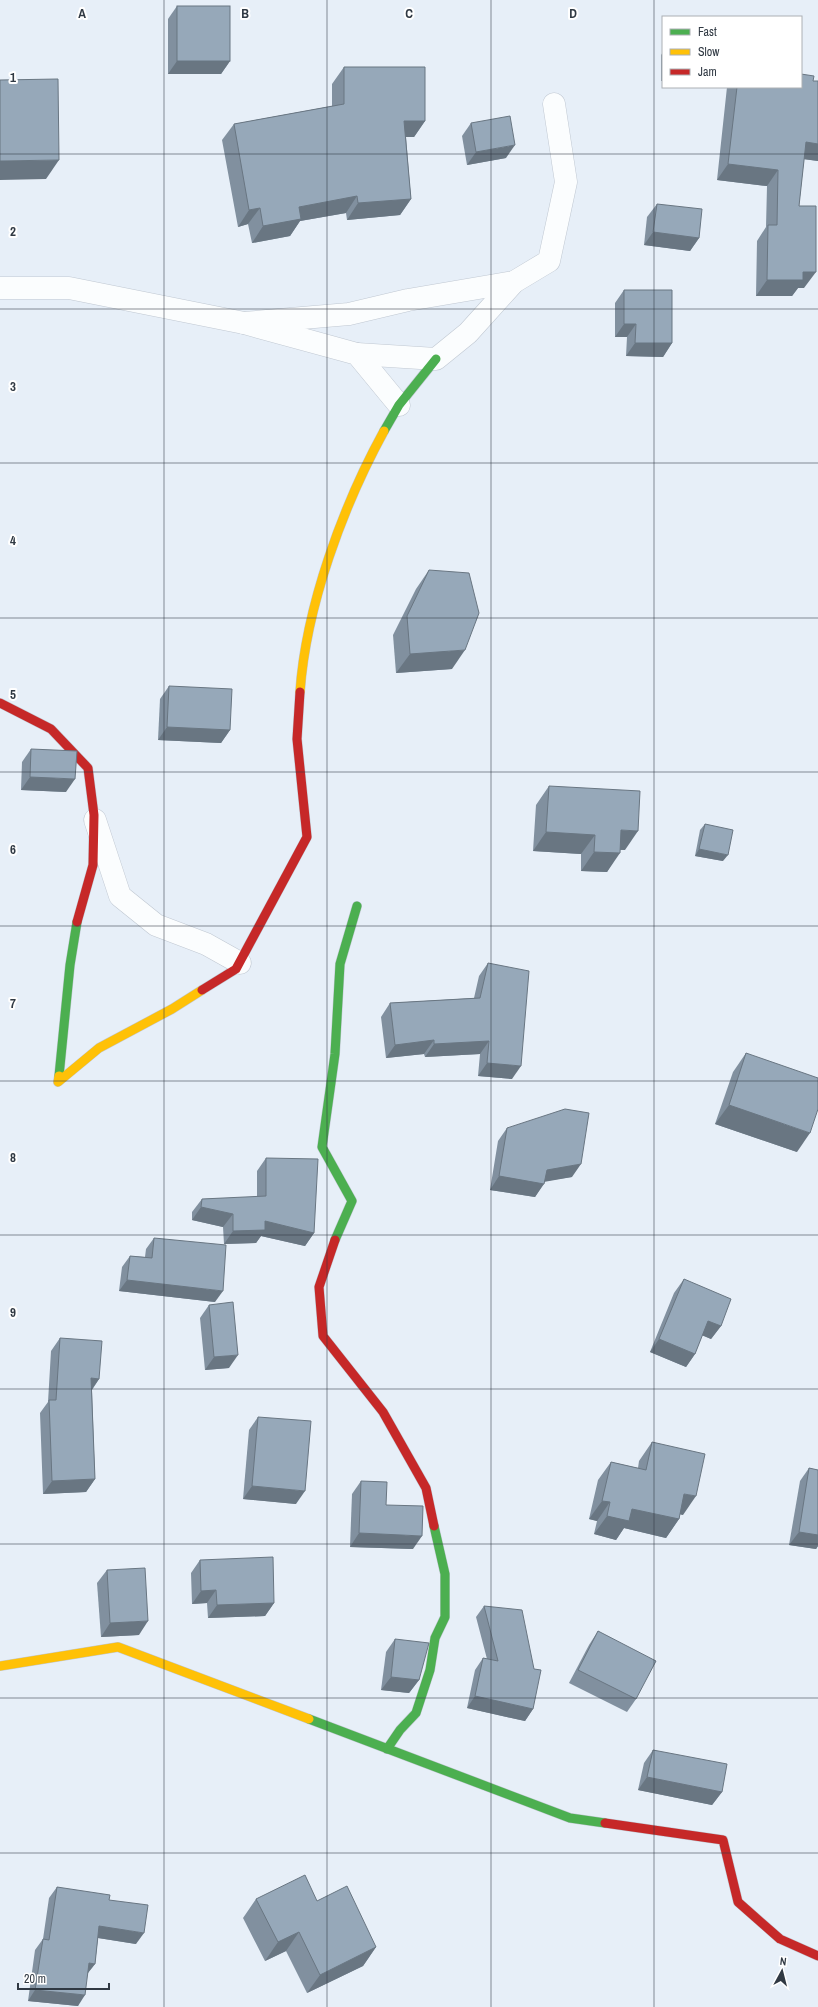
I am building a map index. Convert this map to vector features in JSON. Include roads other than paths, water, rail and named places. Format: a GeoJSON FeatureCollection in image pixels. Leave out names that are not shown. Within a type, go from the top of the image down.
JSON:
{"type":"FeatureCollection","features":[{"type":"Feature","properties":{"kind":"street"},"geometry":{"type":"LineString","coordinates":[[0,703],[51,729],[88,768],[94,815],[92,865],[78,913],[70,965],[58,1082],[99,1048],[178,1005],[236,969],[307,837],[297,739],[303,659],[321,580],[364,468],[399,405],[436,359],[468,333],[514,282],[549,261],[566,182],[554,104]]}},
{"type":"Feature","properties":{"kind":"street"},"geometry":{"type":"LineString","coordinates":[[244,323],[349,314],[451,292],[514,282]]}},
{"type":"Feature","properties":{"kind":"street"},"geometry":{"type":"LineString","coordinates":[[0,288],[69,288],[244,323],[356,354],[436,359]]}},
{"type":"Feature","properties":{"kind":"street"},"geometry":{"type":"LineString","coordinates":[[356,354],[399,405]]}},
{"type":"Feature","properties":{"kind":"street"},"geometry":{"type":"LineString","coordinates":[[94,815],[120,896],[156,925],[206,944],[240,963]]}},
{"type":"Feature","properties":{"kind":"street"},"geometry":{"type":"LineString","coordinates":[[357,906],[340,964],[335,1054],[322,1147],[352,1201],[335,1241],[319,1287],[323,1336],[383,1412],[426,1488],[445,1574],[445,1617],[435,1638],[430,1670],[416,1713],[400,1730],[387,1749]]}},
{"type":"Feature","properties":{"kind":"street"},"geometry":{"type":"LineString","coordinates":[[0,1666],[118,1647],[570,1818],[723,1840],[738,1902],[780,1939],[818,1956]]}}]}
